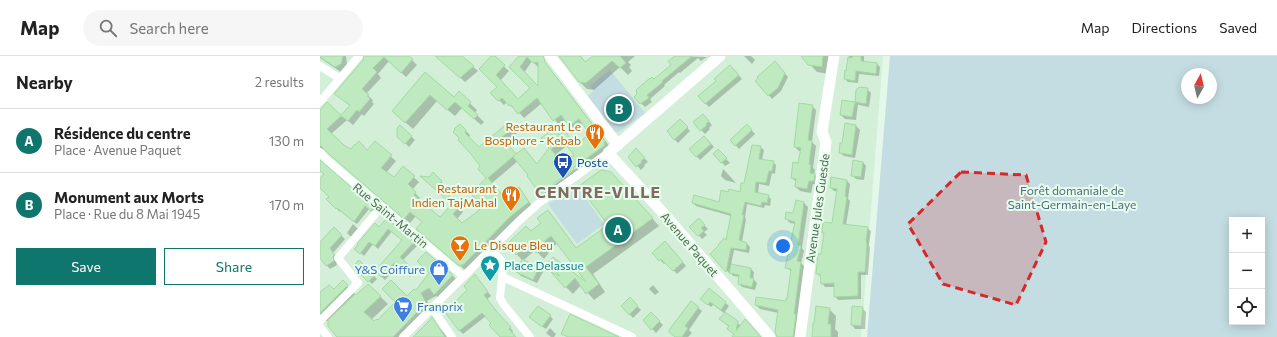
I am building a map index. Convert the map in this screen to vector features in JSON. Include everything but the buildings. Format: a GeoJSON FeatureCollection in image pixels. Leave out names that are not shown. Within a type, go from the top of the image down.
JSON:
{"type":"FeatureCollection","features":[{"type":"Feature","properties":{"kind":"street"},"geometry":{"type":"LineString","coordinates":[[320,102],[359,56]]}},
{"type":"Feature","properties":{"kind":"street"},"geometry":{"type":"LineString","coordinates":[[550,56],[618,145]]}},
{"type":"Feature","properties":{"kind":"street"},"geometry":{"type":"LineString","coordinates":[[403,337],[463,276],[539,203],[618,145],[720,56]]}},
{"type":"Feature","properties":{"kind":"street","name":"Avenue Jules Guesde"},"geometry":{"type":"LineString","coordinates":[[800,337],[826,142],[822,132],[834,56]]}},
{"type":"Feature","properties":{"kind":"street"},"geometry":{"type":"LineString","coordinates":[[320,66],[339,78]]}},
{"type":"Feature","properties":{"kind":"street","name":"Rue Saint-Martin"},"geometry":{"type":"LineString","coordinates":[[320,152],[381,207],[463,276]]}},
{"type":"Feature","properties":{"kind":"street","name":"Avenue Paquet"},"geometry":{"type":"LineString","coordinates":[[608,153],[666,216],[770,337]]}},
{"type":"Feature","properties":{"kind":"street"},"geometry":{"type":"LineString","coordinates":[[320,321],[358,283],[338,258],[381,207]]}},
{"type":"Feature","properties":{"kind":"street"},"geometry":{"type":"LineString","coordinates":[[490,250],[501,260],[504,266],[500,298],[530,337]]}},
{"type":"Feature","properties":{"kind":"street"},"geometry":{"type":"LineString","coordinates":[[502,277],[632,337]]}},
{"type":"Feature","properties":{"kind":"street"},"geometry":{"type":"LineString","coordinates":[[432,308],[452,337]]}},
{"type":"Feature","properties":{"kind":"street"},"geometry":{"type":"LineString","coordinates":[[320,327],[328,337]]}},
{"type":"Feature","properties":{"kind":"highlighted area"},"geometry":{"type":"Polygon","coordinates":[[[961,172],[1026,175],[1046,242],[1016,305],[943,284],[908,224],[961,172]]]}},
{"type":"Feature","properties":{"kind":"shaded area"},"geometry":{"type":"Polygon","coordinates":[[[320,56],[883,56],[861,337],[320,337],[320,56]]]}},
{"type":"Feature","properties":{"kind":"green space","name":"Forêt domaniale de Saint-Germain-en-Laye"},"geometry":{"type":"Polygon","coordinates":[[[890,56],[1277,56],[1277,337],[867,337],[890,56]]]}},
{"type":"Feature","properties":{"kind":"green space"},"geometry":{"type":"Polygon","coordinates":[[[610,70],[645,113],[619,132],[615,132],[588,96],[594,90],[590,86],[610,70]]]}},
{"type":"Feature","properties":{"kind":"green space"},"geometry":{"type":"Polygon","coordinates":[[[576,185],[604,224],[577,244],[548,204],[576,185]]]}},
{"type":"Feature","properties":{"kind":"place","name":"Monument aux Morts"},"geometry":{"type":"Point","coordinates":[619,109]}},
{"type":"Feature","properties":{"kind":"place","name":"Restaurant Le Bosphore - Kebab"},"geometry":{"type":"Point","coordinates":[595,150]}},
{"type":"Feature","properties":{"kind":"place","name":"Poste"},"geometry":{"type":"Point","coordinates":[563,179]}},
{"type":"Feature","properties":{"kind":"place","name":"Restaurant Indien TajMahal"},"geometry":{"type":"Point","coordinates":[511,212]}},
{"type":"Feature","properties":{"kind":"place","name":"Résidence du centre"},"geometry":{"type":"Point","coordinates":[618,230]}},
{"type":"Feature","properties":{"kind":"place","name":"Le Disque Bleu"},"geometry":{"type":"Point","coordinates":[460,262]}},
{"type":"Feature","properties":{"kind":"place","name":"Place Delassue"},"geometry":{"type":"Point","coordinates":[490,282]}},
{"type":"Feature","properties":{"kind":"place","name":"Y&S Coiffure"},"geometry":{"type":"Point","coordinates":[439,286]}},
{"type":"Feature","properties":{"kind":"place","name":"Franprix"},"geometry":{"type":"Point","coordinates":[403,323]}},
{"type":"Feature","properties":{"kind":"district","name":"CENTRE-VILLE"},"geometry":{"type":"Point","coordinates":[598,191]}}]}
